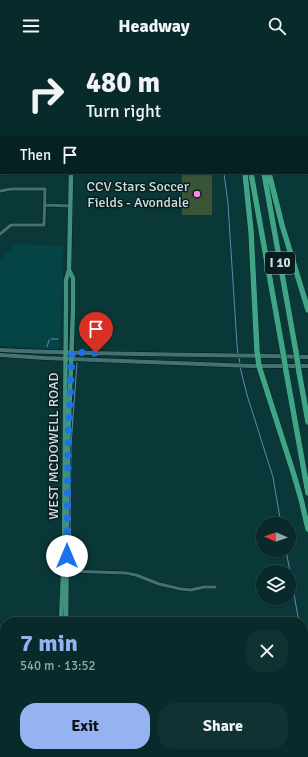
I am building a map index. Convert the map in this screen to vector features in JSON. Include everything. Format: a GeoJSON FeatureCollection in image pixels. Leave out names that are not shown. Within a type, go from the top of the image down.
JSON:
{"type":"FeatureCollection","features":[{"type":"Feature","properties":{"kind":"highway"},"geometry":{"type":"LineString","coordinates":[[246,174],[259,366],[294,475],[308,529]]}},
{"type":"Feature","properties":{"kind":"highway","name":"I 10"},"geometry":{"type":"LineString","coordinates":[[251,174],[308,493]]}},
{"type":"Feature","properties":{"kind":"highway","name":"I 10"},"geometry":{"type":"LineString","coordinates":[[264,174],[308,422]]}},
{"type":"Feature","properties":{"kind":"highway"},"geometry":{"type":"LineString","coordinates":[[269,174],[282,225],[308,310]]}},
{"type":"Feature","properties":{"kind":"main road","name":"WEST MCDOWELL ROAD"},"geometry":{"type":"LineString","coordinates":[[66,617],[65,352],[66,280],[69,270],[71,174]]}},
{"type":"Feature","properties":{"kind":"main road","name":"WEST MCDOWELL ROAD"},"geometry":{"type":"LineString","coordinates":[[62,617],[72,359],[73,278],[69,270]]}},
{"type":"Feature","properties":{"kind":"main road"},"geometry":{"type":"LineString","coordinates":[[0,350],[308,357]]}},
{"type":"Feature","properties":{"kind":"main road"},"geometry":{"type":"LineString","coordinates":[[152,354],[152,362]]}},
{"type":"Feature","properties":{"kind":"main road"},"geometry":{"type":"LineString","coordinates":[[0,355],[65,359],[259,366],[308,366]]}},
{"type":"Feature","properties":{"kind":"street"},"geometry":{"type":"LineString","coordinates":[[0,191],[12,189],[45,189],[44,225],[10,225],[0,234]]}},
{"type":"Feature","properties":{"kind":"street"},"geometry":{"type":"LineString","coordinates":[[45,205],[70,206]]}},
{"type":"Feature","properties":{"kind":"street"},"geometry":{"type":"LineString","coordinates":[[65,571],[126,573],[181,590],[192,590],[215,586]]}},
{"type":"Feature","properties":{"kind":"shaded area"},"geometry":{"type":"Polygon","coordinates":[[[16,244],[64,246],[62,263],[63,275],[60,346],[58,349],[54,350],[44,348],[0,346],[0,260],[16,244]]]}},
{"type":"Feature","properties":{"kind":"green space","name":"CCV Stars Soccer Fields - Avondale"},"geometry":{"type":"Polygon","coordinates":[[[182,174],[212,174],[212,215],[182,215],[182,174]]]}},
{"type":"Feature","properties":{"kind":"waterway"},"geometry":{"type":"LineString","coordinates":[[224,174],[228,204],[238,354]]}},
{"type":"Feature","properties":{"kind":"waterway"},"geometry":{"type":"LineString","coordinates":[[51,339],[58,339]]}},
{"type":"Feature","properties":{"kind":"waterway"},"geometry":{"type":"LineString","coordinates":[[47,347],[49,340]]}},
{"type":"Feature","properties":{"kind":"waterway"},"geometry":{"type":"LineString","coordinates":[[239,357],[240,364]]}},
{"type":"Feature","properties":{"kind":"waterway"},"geometry":{"type":"LineString","coordinates":[[72,560],[70,524],[71,444],[77,363]]}},
{"type":"Feature","properties":{"kind":"waterway"},"geometry":{"type":"LineString","coordinates":[[240,367],[247,395],[273,477],[280,517]]}},
{"type":"Feature","properties":{"kind":"waterway"},"geometry":{"type":"LineString","coordinates":[[287,557],[298,617]]}},
{"type":"Feature","properties":{"kind":"place","name":"CCV Stars Soccer Fields - Avondale"},"geometry":{"type":"Point","coordinates":[197,194]}},
{"type":"Feature","properties":{"kind":"route"},"geometry":{"type":"LineString","coordinates":[[67,556],[68,448],[72,352],[96,353]]}}]}
